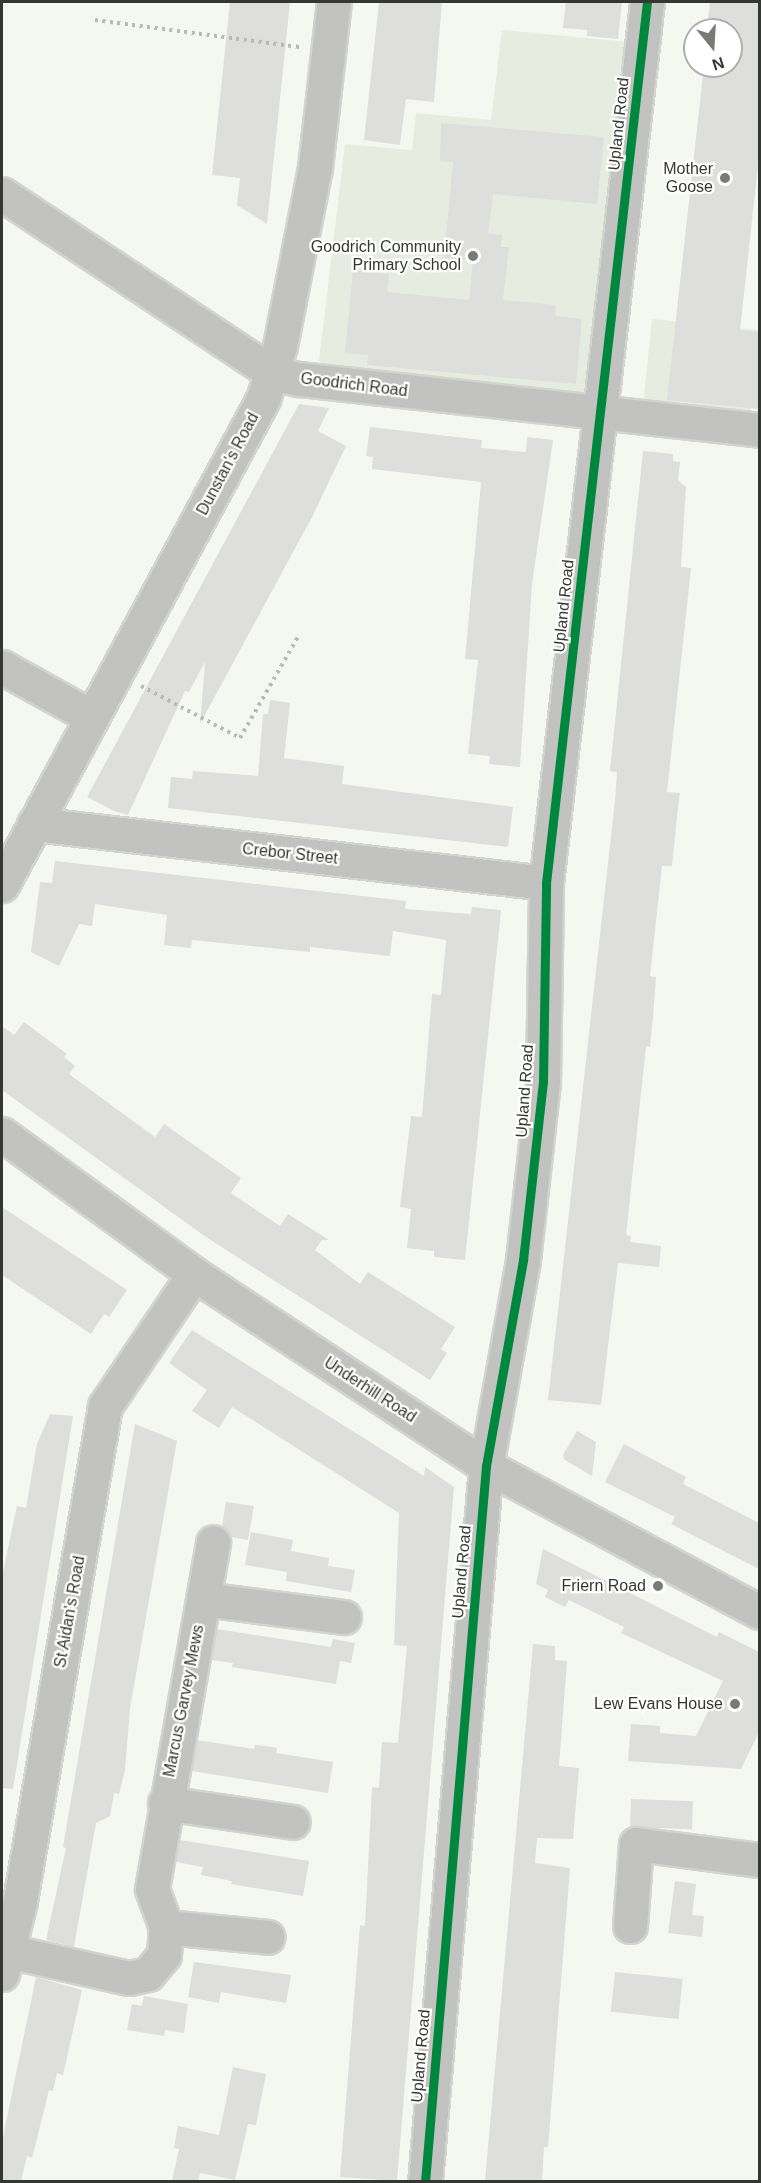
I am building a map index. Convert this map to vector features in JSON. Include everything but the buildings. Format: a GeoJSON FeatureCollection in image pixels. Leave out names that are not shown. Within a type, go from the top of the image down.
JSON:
{"type":"FeatureCollection","features":[{"type":"Feature","properties":{"kind":"street","name":"Dunstan's Road"},"geometry":{"type":"LineString","coordinates":[[2,885],[263,399],[272,373],[315,168],[334,2]]}},
{"type":"Feature","properties":{"kind":"street","name":"Upland Road"},"geometry":{"type":"LineString","coordinates":[[425,2181],[486,1466],[523,1260],[543,1081],[546,883],[602,412],[647,2]]}},
{"type":"Feature","properties":{"kind":"street","name":"Goodrich Road"},"geometry":{"type":"LineString","coordinates":[[2,194],[272,373],[299,379],[759,430]]}},
{"type":"Feature","properties":{"kind":"street"},"geometry":{"type":"LineString","coordinates":[[2,666],[92,717]]}},
{"type":"Feature","properties":{"kind":"street","name":"Crebor Street"},"geometry":{"type":"LineString","coordinates":[[34,824],[546,883]]}},
{"type":"Feature","properties":{"kind":"street","name":"Underhill Road"},"geometry":{"type":"LineString","coordinates":[[2,1134],[194,1274],[486,1466],[759,1612]]}},
{"type":"Feature","properties":{"kind":"street","name":"St Aidan's Road"},"geometry":{"type":"LineString","coordinates":[[5,1963],[105,1406],[194,1274]]}},
{"type":"Feature","properties":{"kind":"street","name":"Marcus Garvey Mews"},"geometry":{"type":"LineString","coordinates":[[5,1963],[129,1978],[148,1974],[164,1955],[166,1927],[152,1889],[165,1803],[213,1542]]}},
{"type":"Feature","properties":{"kind":"street"},"geometry":{"type":"LineString","coordinates":[[203,1599],[345,1617]]}},
{"type":"Feature","properties":{"kind":"street"},"geometry":{"type":"LineString","coordinates":[[165,1803],[293,1822]]}},
{"type":"Feature","properties":{"kind":"street"},"geometry":{"type":"LineString","coordinates":[[630,1926],[636,1844],[759,1860]]}},
{"type":"Feature","properties":{"kind":"street"},"geometry":{"type":"LineString","coordinates":[[166,1927],[268,1937]]}},
{"type":"Feature","properties":{"kind":"path"},"geometry":{"type":"LineString","coordinates":[[95,20],[328,51]]}},
{"type":"Feature","properties":{"kind":"path"},"geometry":{"type":"LineString","coordinates":[[116,674],[240,738],[299,634]]}},
{"type":"Feature","properties":{"kind":"shaded area","name":"Goodrich Community Primary School"},"geometry":{"type":"Polygon","coordinates":[[[502,30],[640,43],[599,395],[326,370],[319,361],[345,144],[412,150],[416,113],[491,120],[502,30]]]}},
{"type":"Feature","properties":{"kind":"shaded area"},"geometry":{"type":"Polygon","coordinates":[[[652,319],[759,330],[750,419],[643,408],[652,319]]]}},
{"type":"Feature","properties":{"kind":"cycle path"},"geometry":{"type":"LineString","coordinates":[[425,2182],[486,1466],[523,1260],[543,1081],[546,883],[647,2]]}},
{"type":"Feature","properties":{"kind":"place","name":"Mother Goose"},"geometry":{"type":"Point","coordinates":[725,178]}},
{"type":"Feature","properties":{"kind":"place","name":"Goodrich Community Primary School"},"geometry":{"type":"Point","coordinates":[473,256]}},
{"type":"Feature","properties":{"kind":"place","name":"Friern Road"},"geometry":{"type":"Point","coordinates":[658,1586]}},
{"type":"Feature","properties":{"kind":"place","name":"Lew Evans House"},"geometry":{"type":"Point","coordinates":[735,1704]}}]}
